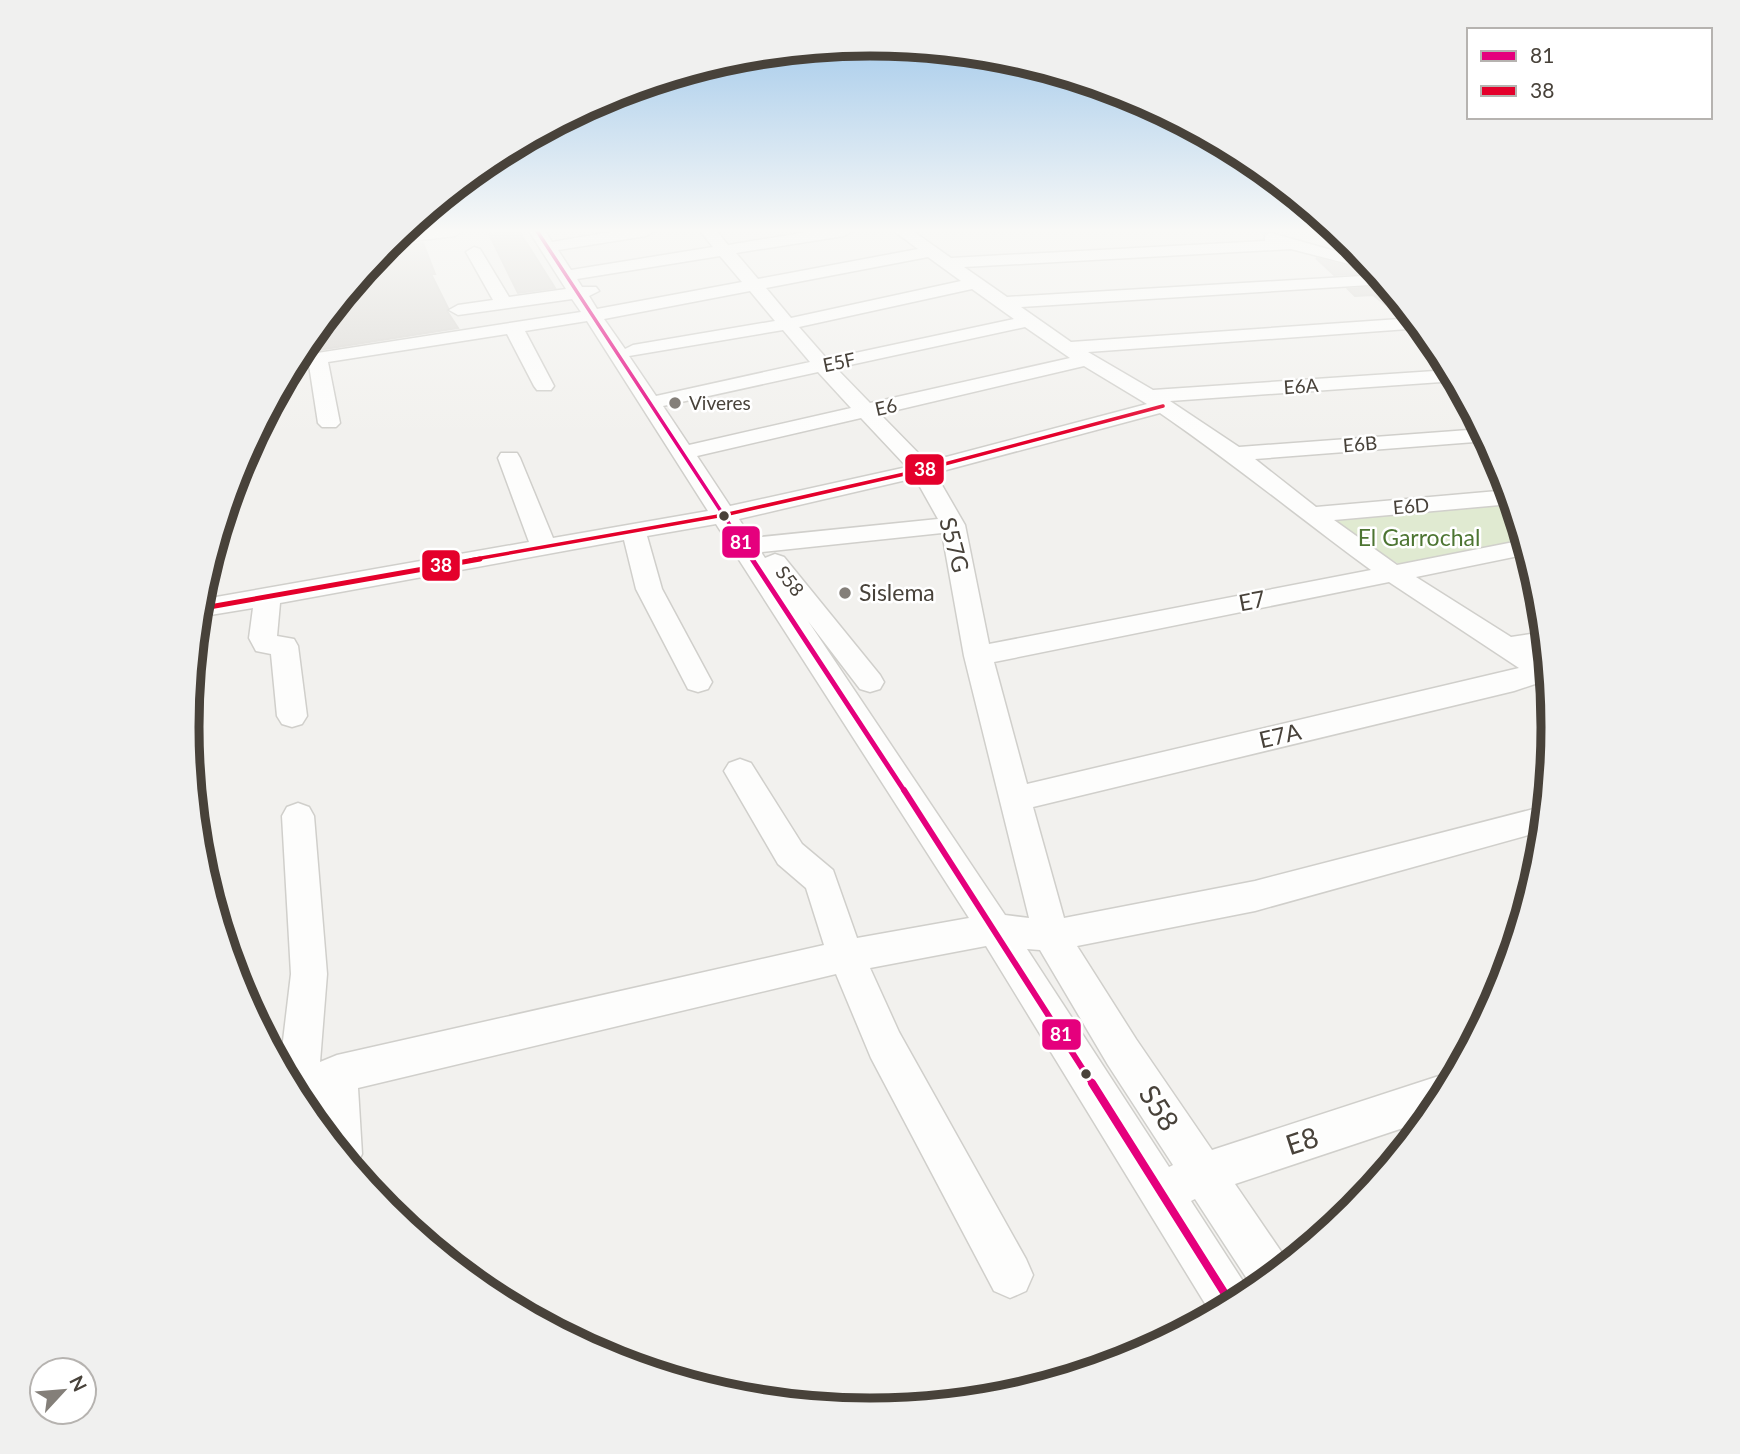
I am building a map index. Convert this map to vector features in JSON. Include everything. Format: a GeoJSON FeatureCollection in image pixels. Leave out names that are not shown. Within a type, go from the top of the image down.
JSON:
{"type":"FeatureCollection","features":[{"type":"Feature","properties":{"kind":"street"},"geometry":{"type":"LineString","coordinates":[[500,299],[503,304]]}},
{"type":"Feature","properties":{"kind":"street"},"geometry":{"type":"LineString","coordinates":[[458,310],[566,299]]}},
{"type":"Feature","properties":{"kind":"street"},"geometry":{"type":"LineString","coordinates":[[309,359],[513,327],[584,299]]}},
{"type":"Feature","properties":{"kind":"street","name":"S58"},"geometry":{"type":"LineString","coordinates":[[590,299],[752,544],[1226,1296]]}},
{"type":"Feature","properties":{"kind":"street","name":"S58"},"geometry":{"type":"LineString","coordinates":[[591,299],[633,351],[657,401]]}},
{"type":"Feature","properties":{"kind":"street","name":"S57G"},"geometry":{"type":"LineString","coordinates":[[765,299],[865,412],[922,470],[953,525],[978,656],[1051,936]]}},
{"type":"Feature","properties":{"kind":"street"},"geometry":{"type":"LineString","coordinates":[[633,351],[787,324],[906,299]]}},
{"type":"Feature","properties":{"kind":"street"},"geometry":{"type":"LineString","coordinates":[[996,299],[1067,348],[1156,401],[1235,454],[1311,515],[1391,572]]}},
{"type":"Feature","properties":{"kind":"street"},"geometry":{"type":"LineString","coordinates":[[1002,303],[1071,299]]}},
{"type":"Feature","properties":{"kind":"street","name":"E5F"},"geometry":{"type":"LineString","coordinates":[[657,401],[1028,321]]}},
{"type":"Feature","properties":{"kind":"street"},"geometry":{"type":"LineString","coordinates":[[1067,348],[1406,324]]}},
{"type":"Feature","properties":{"kind":"street"},"geometry":{"type":"LineString","coordinates":[[513,327],[544,386]]}},
{"type":"Feature","properties":{"kind":"street"},"geometry":{"type":"LineString","coordinates":[[317,358],[329,423]]}},
{"type":"Feature","properties":{"kind":"street","name":"E6"},"geometry":{"type":"LineString","coordinates":[[690,451],[1089,359]]}},
{"type":"Feature","properties":{"kind":"street","name":"E6A"},"geometry":{"type":"LineString","coordinates":[[732,513],[922,470],[1156,401],[1442,377]]}},
{"type":"Feature","properties":{"kind":"street","name":"E6B"},"geometry":{"type":"LineString","coordinates":[[1235,454],[1475,436]]}},
{"type":"Feature","properties":{"kind":"street"},"geometry":{"type":"LineString","coordinates":[[509,458],[541,535],[542,548]]}},
{"type":"Feature","properties":{"kind":"street","name":"E6D"},"geometry":{"type":"LineString","coordinates":[[1311,515],[1500,498]]}},
{"type":"Feature","properties":{"kind":"street"},"geometry":{"type":"LineString","coordinates":[[210,607],[732,513]]}},
{"type":"Feature","properties":{"kind":"street"},"geometry":{"type":"LineString","coordinates":[[752,544],[953,525]]}},
{"type":"Feature","properties":{"kind":"street"},"geometry":{"type":"LineString","coordinates":[[634,532],[649,589],[698,682]]}},
{"type":"Feature","properties":{"kind":"street","name":"S58"},"geometry":{"type":"LineString","coordinates":[[752,544],[870,682]]}},
{"type":"Feature","properties":{"kind":"street","name":"E7"},"geometry":{"type":"LineString","coordinates":[[978,656],[1517,549]]}},
{"type":"Feature","properties":{"kind":"street","name":"E7A"},"geometry":{"type":"LineString","coordinates":[[1391,572],[1505,647],[1537,659]]}},
{"type":"Feature","properties":{"kind":"street"},"geometry":{"type":"LineString","coordinates":[[267,597],[263,638],[266,644],[284,646],[292,716]]}},
{"type":"Feature","properties":{"kind":"street","name":"E7A"},"geometry":{"type":"LineString","coordinates":[[1017,799],[1514,681],[1538,666]]}},
{"type":"Feature","properties":{"kind":"street"},"geometry":{"type":"LineString","coordinates":[[740,771],[790,853],[799,864],[821,880],[846,956],[885,1045],[1010,1275]]}},
{"type":"Feature","properties":{"kind":"street"},"geometry":{"type":"LineString","coordinates":[[298,816],[309,974],[299,1078]]}},
{"type":"Feature","properties":{"kind":"street"},"geometry":{"type":"LineString","coordinates":[[307,1092],[337,1074],[846,956],[995,929],[1051,936],[1255,896],[1534,821]]}},
{"type":"Feature","properties":{"kind":"street","name":"S58"},"geometry":{"type":"LineString","coordinates":[[1051,936],[1202,1174],[1266,1268]]}},
{"type":"Feature","properties":{"kind":"street"},"geometry":{"type":"LineString","coordinates":[[337,1074],[340,1138]]}},
{"type":"Feature","properties":{"kind":"street","name":"E8"},"geometry":{"type":"LineString","coordinates":[[1161,1193],[1202,1174],[1428,1099]]}},
{"type":"Feature","properties":{"kind":"green space","name":"El Garrochal"},"geometry":{"type":"Polygon","coordinates":[[[1500,498],[1517,550],[1410,571],[1318,514],[1500,498]]]}},
{"type":"Feature","properties":{"kind":"building"},"geometry":{"type":"Polygon","coordinates":[[[355,299],[443,299],[447,311],[458,328],[315,351],[355,299]]]}},
{"type":"Feature","properties":{"kind":"building"},"geometry":{"type":"Polygon","coordinates":[[[1378,299],[1385,299],[1399,315],[1378,299]]]}},
{"type":"Feature","properties":{"kind":"transit line","name":"81"},"geometry":{"type":"LineString","coordinates":[[582,299],[995,929],[1226,1296]]}},
{"type":"Feature","properties":{"kind":"transit line","name":"38"},"geometry":{"type":"LineString","coordinates":[[210,607],[724,515],[922,470],[1163,406]]}},
{"type":"Feature","properties":{"kind":"place","name":"Viveres"},"geometry":{"type":"Point","coordinates":[675,403]}},
{"type":"Feature","properties":{"kind":"place","name":"Sislema"},"geometry":{"type":"Point","coordinates":[845,593]}}]}
